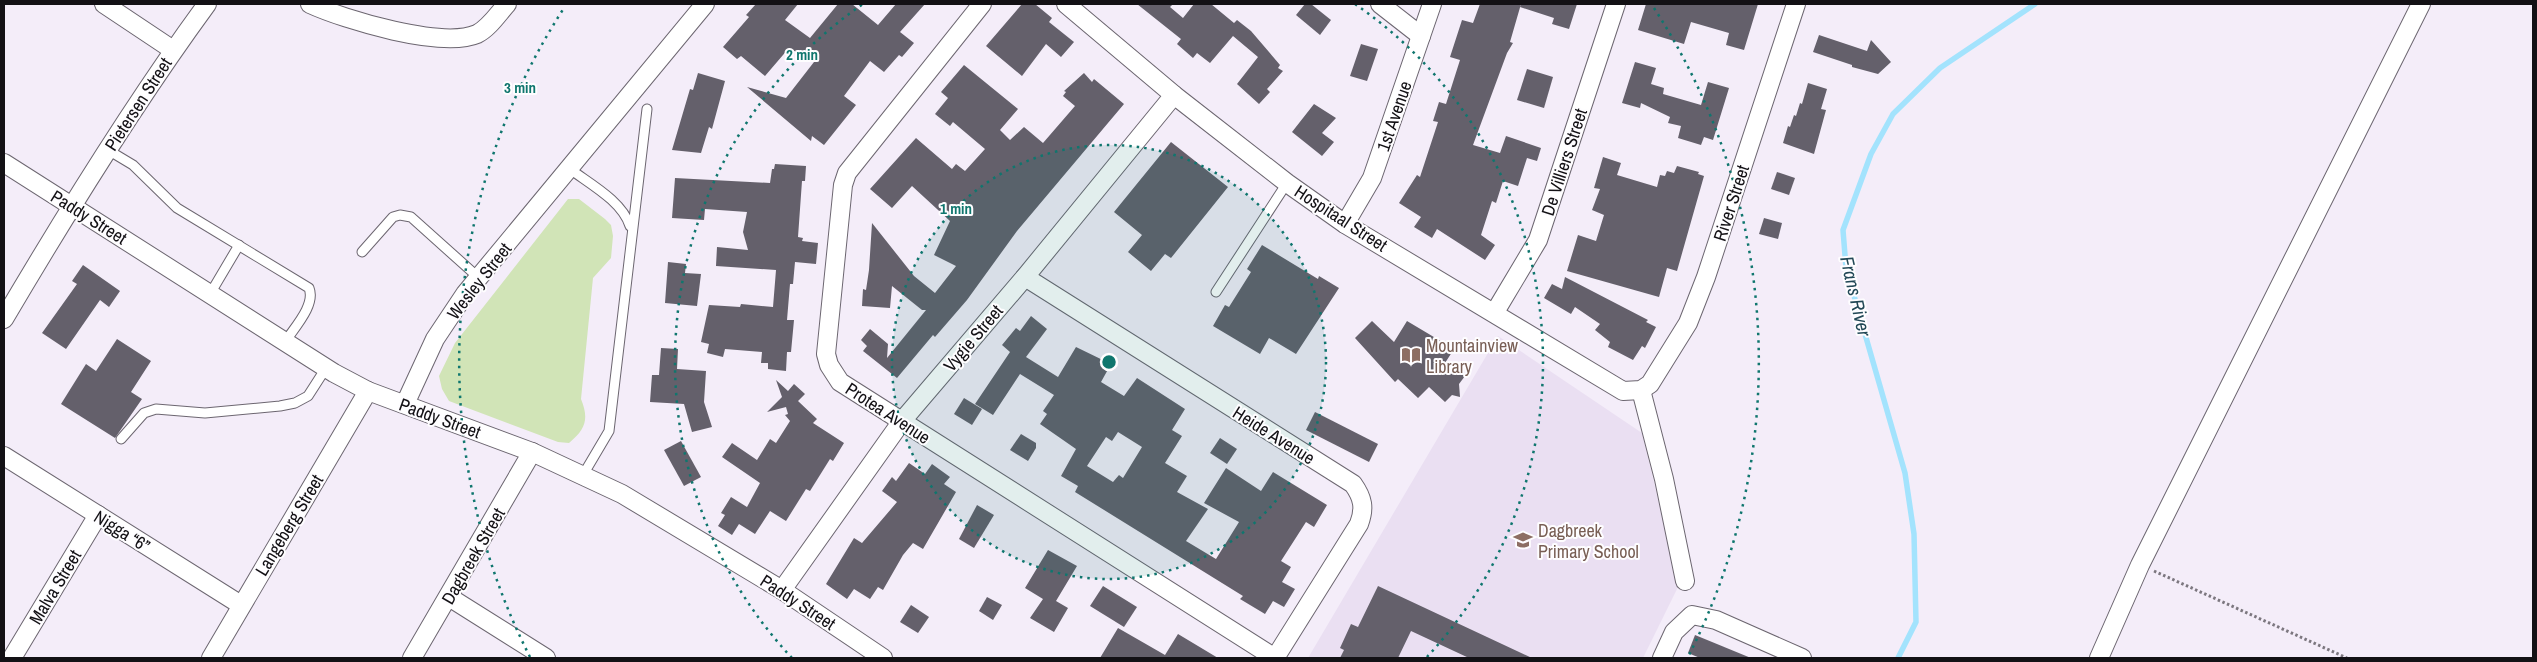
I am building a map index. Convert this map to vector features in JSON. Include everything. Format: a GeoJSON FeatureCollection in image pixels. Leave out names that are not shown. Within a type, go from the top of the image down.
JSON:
{"type":"FeatureCollection","features":[{"type":"Feature","properties":{"kind":"street"},"geometry":{"type":"LineString","coordinates":[[104,4],[173,50]]}},
{"type":"Feature","properties":{"kind":"street","name":"Pietersen Street"},"geometry":{"type":"LineString","coordinates":[[4,319],[71,206],[173,50],[207,4]]}},
{"type":"Feature","properties":{"kind":"street"},"geometry":{"type":"LineString","coordinates":[[310,4],[363,23],[452,39],[478,33],[488,26],[507,4]]}},
{"type":"Feature","properties":{"kind":"street","name":"Wesley Street"},"geometry":{"type":"LineString","coordinates":[[406,404],[435,339],[465,294],[705,4]]}},
{"type":"Feature","properties":{"kind":"street","name":"Protea Avenue"},"geometry":{"type":"LineString","coordinates":[[982,4],[856,158],[847,173],[843,185],[826,354],[829,365],[840,382],[1275,658]]}},
{"type":"Feature","properties":{"kind":"street","name":"Hospitaal Street"},"geometry":{"type":"LineString","coordinates":[[1066,4],[1174,95],[1287,183],[1345,224],[1495,312],[1591,374],[1623,391],[1641,390]]}},
{"type":"Feature","properties":{"kind":"street"},"geometry":{"type":"LineString","coordinates":[[1380,4],[1421,36]]}},
{"type":"Feature","properties":{"kind":"street","name":"1st Avenue"},"geometry":{"type":"LineString","coordinates":[[1345,224],[1372,178],[1432,4]]}},
{"type":"Feature","properties":{"kind":"street","name":"De Villiers Street"},"geometry":{"type":"LineString","coordinates":[[1495,312],[1538,240],[1616,4]]}},
{"type":"Feature","properties":{"kind":"street","name":"River Street"},"geometry":{"type":"LineString","coordinates":[[1641,390],[1650,384],[1688,323],[1706,277],[1796,4]]}},
{"type":"Feature","properties":{"kind":"street"},"geometry":{"type":"LineString","coordinates":[[2099,658],[2140,564],[2421,4]]}},
{"type":"Feature","properties":{"kind":"street","name":"Vygie Street"},"geometry":{"type":"LineString","coordinates":[[782,590],[902,421],[1025,277],[1174,95]]}},
{"type":"Feature","properties":{"kind":"street","name":"Paddy Street"},"geometry":{"type":"LineString","coordinates":[[4,163],[326,368],[368,392],[406,404],[532,452],[646,507],[782,590],[882,658]]}},
{"type":"Feature","properties":{"kind":"street","name":"Heide Avenue"},"geometry":{"type":"LineString","coordinates":[[1025,277],[1353,484],[1360,494],[1363,508],[1359,524],[1275,658]]}},
{"type":"Feature","properties":{"kind":"street"},"geometry":{"type":"LineString","coordinates":[[1641,390],[1664,478],[1686,580]]}},
{"type":"Feature","properties":{"kind":"street","name":"Langeberg Street"},"geometry":{"type":"LineString","coordinates":[[210,658],[368,392]]}},
{"type":"Feature","properties":{"kind":"street","name":"Dagbreek Street"},"geometry":{"type":"LineString","coordinates":[[412,658],[532,452]]}},
{"type":"Feature","properties":{"kind":"street","name":"Nigga “6”"},"geometry":{"type":"LineString","coordinates":[[4,456],[241,605]]}},
{"type":"Feature","properties":{"kind":"street","name":"Malva Street"},"geometry":{"type":"LineString","coordinates":[[12,658],[98,515]]}},
{"type":"Feature","properties":{"kind":"street"},"geometry":{"type":"LineString","coordinates":[[449,597],[546,658]]}},
{"type":"Feature","properties":{"kind":"street"},"geometry":{"type":"LineString","coordinates":[[1662,658],[1674,632],[1692,615],[1716,620],[1802,658]]}},
{"type":"Feature","properties":{"kind":"lane"},"geometry":{"type":"LineString","coordinates":[[583,475],[609,431],[646,109]]}},
{"type":"Feature","properties":{"kind":"lane"},"geometry":{"type":"LineString","coordinates":[[108,150],[133,165],[177,208],[308,288],[311,299],[285,342]]}},
{"type":"Feature","properties":{"kind":"lane"},"geometry":{"type":"LineString","coordinates":[[570,169],[618,207],[627,218],[631,229]]}},
{"type":"Feature","properties":{"kind":"lane"},"geometry":{"type":"LineString","coordinates":[[1216,292],[1287,183]]}},
{"type":"Feature","properties":{"kind":"lane"},"geometry":{"type":"LineString","coordinates":[[362,252],[393,217],[405,215],[411,217],[479,278]]}},
{"type":"Feature","properties":{"kind":"lane"},"geometry":{"type":"LineString","coordinates":[[210,294],[239,245]]}},
{"type":"Feature","properties":{"kind":"lane"},"geometry":{"type":"LineString","coordinates":[[121,438],[144,414],[156,409],[205,413],[280,406],[296,402],[308,396],[326,368]]}},
{"type":"Feature","properties":{"kind":"path"},"geometry":{"type":"LineString","coordinates":[[2140,564],[2347,658]]}},
{"type":"Feature","properties":{"kind":"shaded area","name":"Dagbreek Primary School"},"geometry":{"type":"Polygon","coordinates":[[[1498,336],[1642,433],[1679,585],[1643,658],[1308,658],[1498,336]]]}},
{"type":"Feature","properties":{"kind":"green space"},"geometry":{"type":"Polygon","coordinates":[[[568,199],[579,199],[605,219],[611,225],[613,236],[611,258],[593,278],[581,399],[585,418],[579,433],[569,443],[558,442],[449,401],[442,389],[439,376],[455,343],[568,199]]]}},
{"type":"Feature","properties":{"kind":"building"},"geometry":{"type":"Polygon","coordinates":[[[756,4],[798,4],[785,20],[810,38],[838,4],[852,4],[878,25],[896,4],[925,4],[900,32],[914,43],[902,57],[899,55],[884,72],[870,61],[844,96],[856,105],[824,145],[812,136],[811,141],[747,87],[786,98],[814,62],[789,48],[765,76],[741,56],[737,59],[723,47],[749,17],[746,15],[756,4]]]}},
{"type":"Feature","properties":{"kind":"building"},"geometry":{"type":"Polygon","coordinates":[[[1022,4],[1035,4],[1052,18],[1049,22],[1074,42],[1061,57],[1046,44],[1022,76],[986,46],[1022,4]]]}},
{"type":"Feature","properties":{"kind":"building"},"geometry":{"type":"Polygon","coordinates":[[[1137,4],[1173,4],[1170,7],[1183,18],[1194,4],[1211,4],[1234,23],[1237,20],[1251,31],[1280,65],[1278,68],[1283,71],[1267,89],[1270,92],[1259,104],[1237,84],[1258,57],[1233,36],[1210,63],[1197,53],[1193,58],[1177,44],[1181,39],[1137,4]]]}},
{"type":"Feature","properties":{"kind":"building"},"geometry":{"type":"Polygon","coordinates":[[[1305,4],[1311,4],[1331,20],[1320,35],[1296,15],[1305,4]]]}},
{"type":"Feature","properties":{"kind":"building"},"geometry":{"type":"Polygon","coordinates":[[[1480,4],[1521,4],[1510,42],[1513,43],[1507,53],[1473,145],[1500,153],[1506,136],[1541,148],[1537,161],[1527,158],[1518,186],[1503,181],[1496,203],[1492,201],[1481,235],[1495,245],[1485,260],[1437,229],[1432,238],[1414,227],[1421,217],[1399,203],[1417,175],[1420,177],[1438,122],[1433,121],[1439,102],[1446,104],[1460,60],[1450,57],[1462,20],[1473,23],[1480,4]]]}},
{"type":"Feature","properties":{"kind":"building"},"geometry":{"type":"Polygon","coordinates":[[[1521,4],[1577,4],[1569,29],[1552,24],[1554,18],[1520,7],[1521,4]]]}},
{"type":"Feature","properties":{"kind":"building"},"geometry":{"type":"Polygon","coordinates":[[[1646,4],[1758,4],[1744,50],[1726,45],[1729,33],[1691,22],[1684,44],[1638,30],[1646,4]]]}},
{"type":"Feature","properties":{"kind":"building"},"geometry":{"type":"Polygon","coordinates":[[[1819,35],[1867,51],[1871,40],[1891,62],[1878,74],[1852,67],[1852,65],[1813,52],[1819,35]]]}},
{"type":"Feature","properties":{"kind":"building"},"geometry":{"type":"Polygon","coordinates":[[[1361,44],[1378,49],[1367,81],[1350,76],[1361,44]]]}},
{"type":"Feature","properties":{"kind":"building"},"geometry":{"type":"Polygon","coordinates":[[[1635,62],[1656,68],[1651,84],[1664,88],[1663,94],[1701,105],[1708,82],[1729,88],[1713,140],[1704,137],[1701,145],[1678,138],[1681,126],[1668,123],[1670,117],[1641,103],[1640,108],[1622,103],[1635,62]]]}},
{"type":"Feature","properties":{"kind":"building"},"geometry":{"type":"Polygon","coordinates":[[[964,65],[1018,109],[1000,130],[1010,140],[1024,127],[1043,143],[1075,106],[1063,96],[1066,92],[1064,91],[1084,73],[1092,82],[1094,79],[1124,104],[1017,231],[967,300],[935,337],[933,335],[897,378],[863,351],[867,346],[861,340],[870,329],[888,344],[887,358],[926,310],[922,310],[892,286],[890,308],[862,306],[863,289],[866,290],[869,270],[872,223],[914,276],[935,293],[956,266],[934,255],[950,221],[912,186],[892,208],[870,189],[916,138],[952,169],[956,164],[965,171],[985,149],[953,122],[950,126],[935,114],[948,98],[941,92],[964,65]]]}},
{"type":"Feature","properties":{"kind":"building"},"geometry":{"type":"Polygon","coordinates":[[[1527,69],[1553,77],[1544,108],[1517,100],[1527,69]]]}},
{"type":"Feature","properties":{"kind":"building"},"geometry":{"type":"Polygon","coordinates":[[[698,73],[725,81],[712,129],[709,127],[701,153],[672,150],[690,89],[693,90],[698,73]]]}},
{"type":"Feature","properties":{"kind":"building"},"geometry":{"type":"Polygon","coordinates":[[[1808,83],[1827,89],[1821,109],[1826,110],[1814,154],[1783,143],[1788,126],[1790,127],[1794,115],[1796,116],[1800,103],[1802,104],[1808,83]]]}},
{"type":"Feature","properties":{"kind":"building"},"geometry":{"type":"Polygon","coordinates":[[[1314,104],[1336,118],[1322,133],[1334,142],[1322,156],[1292,132],[1314,104]]]}},
{"type":"Feature","properties":{"kind":"building"},"geometry":{"type":"Polygon","coordinates":[[[1171,142],[1228,187],[1171,258],[1165,254],[1151,271],[1128,252],[1142,235],[1114,212],[1171,142]]]}},
{"type":"Feature","properties":{"kind":"building"},"geometry":{"type":"Polygon","coordinates":[[[1603,157],[1621,163],[1617,175],[1657,187],[1660,175],[1665,176],[1667,171],[1674,173],[1677,166],[1699,172],[1698,174],[1704,176],[1677,271],[1667,268],[1659,297],[1567,271],[1578,235],[1596,241],[1604,215],[1592,210],[1600,189],[1594,188],[1603,157]]]}},
{"type":"Feature","properties":{"kind":"building"},"geometry":{"type":"Polygon","coordinates":[[[775,164],[806,166],[805,181],[802,181],[798,237],[803,238],[802,241],[818,243],[816,264],[795,262],[793,284],[790,284],[787,320],[794,320],[791,352],[787,352],[786,371],[768,369],[768,363],[761,363],[762,352],[725,349],[723,357],[707,353],[709,344],[701,342],[709,305],[740,307],[741,304],[773,307],[776,270],[716,266],[717,247],[748,250],[743,232],[747,212],[705,209],[704,220],[672,218],[675,178],[770,183],[772,169],[774,169],[775,164]]]}},
{"type":"Feature","properties":{"kind":"building"},"geometry":{"type":"Polygon","coordinates":[[[1777,172],[1795,178],[1789,195],[1771,189],[1777,172]]]}},
{"type":"Feature","properties":{"kind":"building"},"geometry":{"type":"Polygon","coordinates":[[[1764,218],[1782,223],[1778,239],[1759,234],[1764,218]]]}},
{"type":"Feature","properties":{"kind":"building"},"geometry":{"type":"Polygon","coordinates":[[[1262,245],[1318,279],[1319,276],[1339,288],[1296,354],[1269,338],[1260,354],[1213,326],[1225,305],[1229,307],[1251,272],[1247,269],[1262,245]]]}},
{"type":"Feature","properties":{"kind":"building"},"geometry":{"type":"Polygon","coordinates":[[[668,262],[686,264],[685,273],[701,274],[697,306],[665,303],[668,262]]]}},
{"type":"Feature","properties":{"kind":"building"},"geometry":{"type":"Polygon","coordinates":[[[83,265],[120,291],[109,307],[100,300],[66,349],[42,333],[77,284],[72,281],[83,265]]]}},
{"type":"Feature","properties":{"kind":"building"},"geometry":{"type":"Polygon","coordinates":[[[1565,277],[1648,320],[1646,322],[1656,327],[1645,348],[1642,346],[1633,360],[1608,347],[1610,342],[1595,330],[1600,324],[1575,307],[1571,314],[1544,298],[1552,284],[1562,289],[1565,277]]]}},
{"type":"Feature","properties":{"kind":"building"},"geometry":{"type":"Polygon","coordinates":[[[1031,316],[1047,329],[1026,357],[1058,377],[1076,347],[1111,364],[1101,382],[1124,396],[1137,378],[1185,409],[1172,430],[1182,436],[1165,463],[1187,476],[1177,492],[1208,509],[1186,541],[1216,559],[1239,522],[1204,503],[1226,468],[1261,491],[1273,472],[1327,505],[1314,527],[1306,522],[1281,561],[1291,567],[1282,582],[1295,589],[1284,607],[1273,601],[1265,614],[1240,599],[1243,596],[1075,492],[1078,486],[1061,476],[1076,449],[1040,424],[1047,414],[1043,411],[1054,395],[1020,374],[993,415],[975,404],[1010,352],[1002,345],[1016,328],[1020,331],[1031,316]],[[1118,432],[1112,441],[1106,437],[1087,466],[1113,482],[1119,475],[1123,478],[1142,447],[1118,432]]]}},
{"type":"Feature","properties":{"kind":"building","name":"Mountainview Library"},"geometry":{"type":"Polygon","coordinates":[[[1372,321],[1394,342],[1407,321],[1454,349],[1445,363],[1465,376],[1459,384],[1460,397],[1452,395],[1445,402],[1429,387],[1418,398],[1398,379],[1395,382],[1355,338],[1372,321]]]}},
{"type":"Feature","properties":{"kind":"building"},"geometry":{"type":"Polygon","coordinates":[[[117,339],[151,361],[131,392],[142,399],[115,438],[61,404],[86,364],[96,371],[117,339]]]}},
{"type":"Feature","properties":{"kind":"building"},"geometry":{"type":"Polygon","coordinates":[[[661,348],[678,349],[677,369],[706,371],[704,402],[712,427],[692,432],[684,404],[650,402],[652,375],[659,375],[661,348]]]}},
{"type":"Feature","properties":{"kind":"building"},"geometry":{"type":"Polygon","coordinates":[[[776,380],[788,391],[794,384],[805,394],[798,401],[817,419],[813,423],[844,443],[833,461],[830,459],[810,491],[806,489],[786,521],[770,511],[755,534],[739,524],[732,535],[718,526],[725,515],[721,513],[731,497],[747,507],[760,483],[722,457],[732,443],[757,460],[770,439],[776,443],[790,421],[785,415],[788,414],[786,407],[767,412],[782,397],[776,380]]]}},
{"type":"Feature","properties":{"kind":"building"},"geometry":{"type":"Polygon","coordinates":[[[964,398],[982,409],[972,425],[954,414],[964,398]]]}},
{"type":"Feature","properties":{"kind":"building"},"geometry":{"type":"Polygon","coordinates":[[[1315,412],[1378,444],[1369,462],[1306,430],[1315,412]]]}},
{"type":"Feature","properties":{"kind":"building"},"geometry":{"type":"Polygon","coordinates":[[[1021,434],[1036,443],[1036,448],[1028,461],[1010,450],[1021,434]]]}},
{"type":"Feature","properties":{"kind":"building"},"geometry":{"type":"Polygon","coordinates":[[[1220,438],[1237,449],[1227,464],[1210,453],[1220,438]]]}},
{"type":"Feature","properties":{"kind":"building"},"geometry":{"type":"Polygon","coordinates":[[[681,441],[701,477],[684,486],[664,450],[681,441]]]}},
{"type":"Feature","properties":{"kind":"building"},"geometry":{"type":"Polygon","coordinates":[[[909,463],[925,474],[932,464],[950,477],[944,484],[956,492],[923,549],[913,543],[903,555],[883,590],[878,587],[870,599],[854,589],[847,599],[826,584],[854,538],[862,543],[897,502],[882,491],[892,477],[896,481],[909,463]]]}},
{"type":"Feature","properties":{"kind":"building"},"geometry":{"type":"Polygon","coordinates":[[[977,505],[994,515],[974,548],[959,539],[977,505]]]}},
{"type":"Feature","properties":{"kind":"building"},"geometry":{"type":"Polygon","coordinates":[[[1048,550],[1077,566],[1056,601],[1068,608],[1054,632],[1030,618],[1043,599],[1025,588],[1048,550]]]}},
{"type":"Feature","properties":{"kind":"building"},"geometry":{"type":"Polygon","coordinates":[[[1103,586],[1137,607],[1124,627],[1090,606],[1103,586]]]}},
{"type":"Feature","properties":{"kind":"building"},"geometry":{"type":"Polygon","coordinates":[[[1378,586],[1532,658],[1469,658],[1411,631],[1398,658],[1340,658],[1344,650],[1340,648],[1351,624],[1358,627],[1378,586]]]}},
{"type":"Feature","properties":{"kind":"building"},"geometry":{"type":"Polygon","coordinates":[[[987,597],[1002,605],[993,620],[979,611],[987,597]]]}},
{"type":"Feature","properties":{"kind":"building"},"geometry":{"type":"Polygon","coordinates":[[[911,605],[929,617],[918,633],[900,622],[911,605]]]}},
{"type":"Feature","properties":{"kind":"building"},"geometry":{"type":"Polygon","coordinates":[[[1118,628],[1165,655],[1178,634],[1218,658],[1100,658],[1118,628]]]}},
{"type":"Feature","properties":{"kind":"building"},"geometry":{"type":"Polygon","coordinates":[[[1695,635],[1751,658],[1700,658],[1688,653],[1695,635]]]}},
{"type":"Feature","properties":{"kind":"waterway","name":"Frans River"},"geometry":{"type":"LineString","coordinates":[[1898,658],[1916,622],[1914,534],[1905,473],[1846,268],[1843,230],[1871,154],[1893,114],[1940,68],[2035,4]]}},
{"type":"Feature","properties":{"kind":"place","name":"Mountainview Library"},"geometry":{"type":"Point","coordinates":[1411,355]}},
{"type":"Feature","properties":{"kind":"place","name":"Dagbreek Primary School"},"geometry":{"type":"Point","coordinates":[1523,540]}}]}
